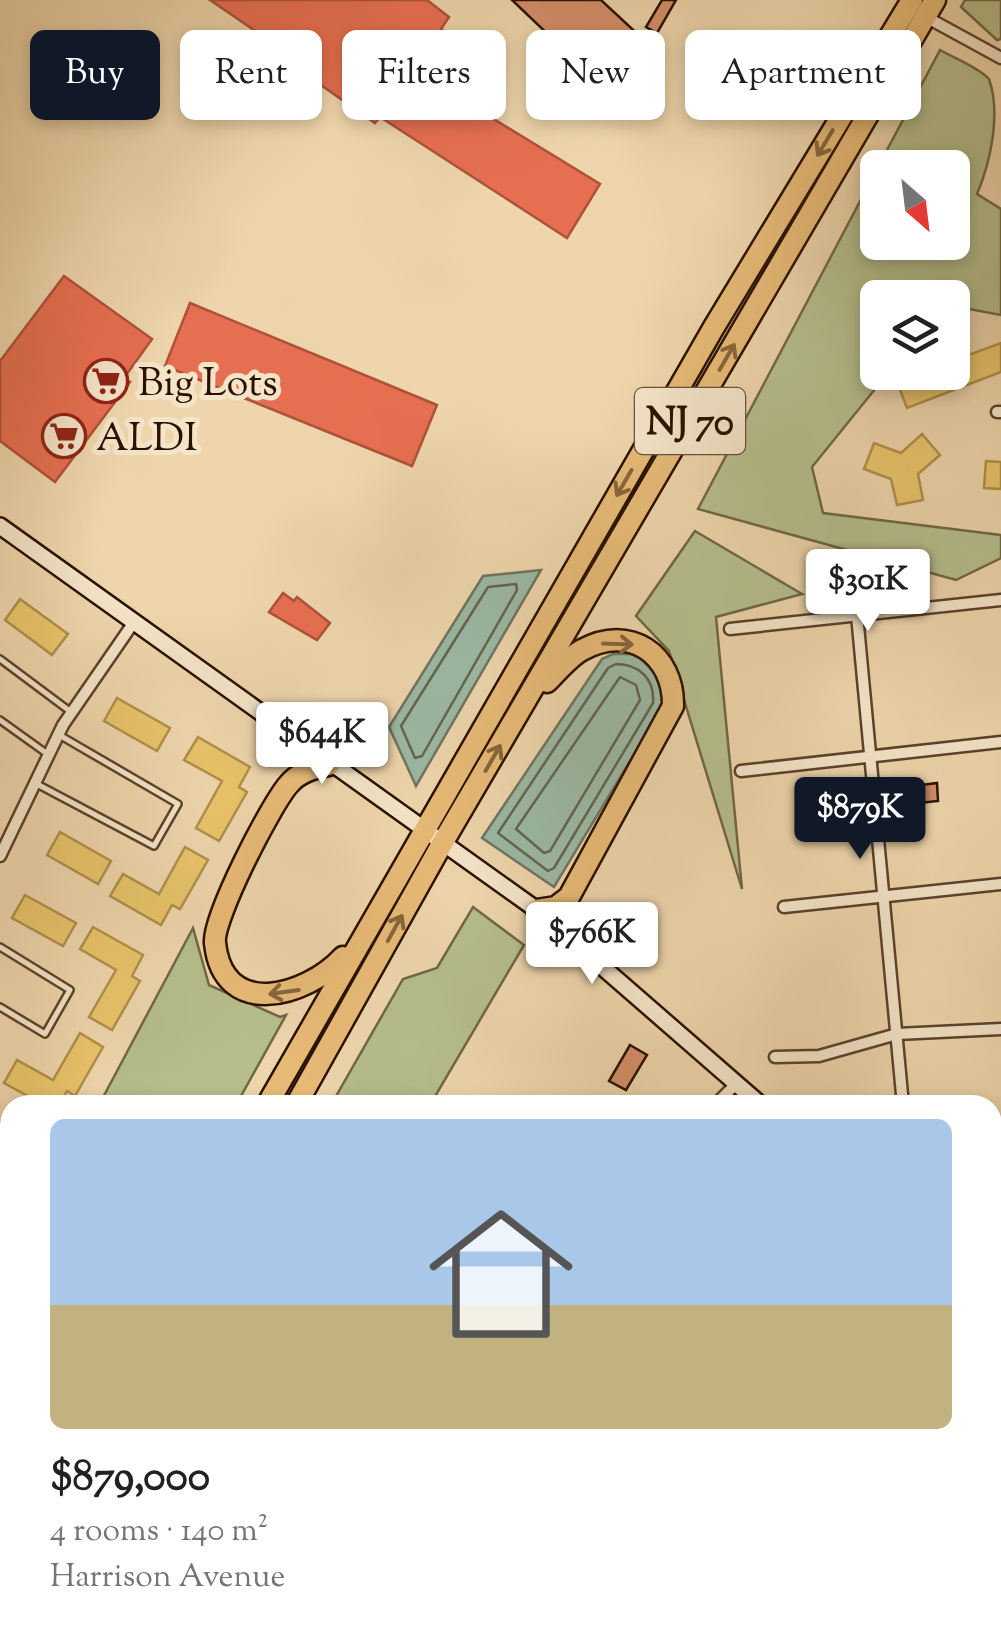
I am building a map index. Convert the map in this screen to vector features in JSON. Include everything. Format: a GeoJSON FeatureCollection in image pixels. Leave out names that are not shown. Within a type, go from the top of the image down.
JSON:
{"type":"FeatureCollection","features":[{"type":"Feature","properties":{"kind":"highway","name":"NJ 70"},"geometry":{"type":"LineString","coordinates":[[273,1095],[714,328],[912,0]]}},
{"type":"Feature","properties":{"kind":"highway","name":"NJ 70"},"geometry":{"type":"LineString","coordinates":[[302,1095],[444,842],[931,9]]}},
{"type":"Feature","properties":{"kind":"highway"},"geometry":{"type":"LineString","coordinates":[[516,718],[572,658],[613,640],[642,646],[662,662],[674,682],[673,706],[569,897],[556,907],[537,910]]}},
{"type":"Feature","properties":{"kind":"highway"},"geometry":{"type":"LineString","coordinates":[[329,765],[308,770],[288,784],[223,905],[214,941],[227,974],[241,987],[254,994],[278,995],[298,992],[330,972],[362,938]]}},
{"type":"Feature","properties":{"kind":"street"},"geometry":{"type":"LineString","coordinates":[[931,9],[1001,58]]}},
{"type":"Feature","properties":{"kind":"street"},"geometry":{"type":"LineString","coordinates":[[0,526],[329,765],[537,910],[749,1095]]}},
{"type":"Feature","properties":{"kind":"street"},"geometry":{"type":"LineString","coordinates":[[730,629],[1001,600]]}},
{"type":"Feature","properties":{"kind":"street"},"geometry":{"type":"LineString","coordinates":[[857,616],[902,1095]]}},
{"type":"Feature","properties":{"kind":"street"},"geometry":{"type":"LineString","coordinates":[[0,856],[58,734],[134,622]]}},
{"type":"Feature","properties":{"kind":"street"},"geometry":{"type":"LineString","coordinates":[[741,770],[998,742]]}},
{"type":"Feature","properties":{"kind":"street"},"geometry":{"type":"LineString","coordinates":[[784,907],[1001,884]]}},
{"type":"Feature","properties":{"kind":"street"},"geometry":{"type":"LineString","coordinates":[[775,1056],[819,1056],[897,1034],[1001,1029]]}},
{"type":"Feature","properties":{"kind":"street"},"geometry":{"type":"LineString","coordinates":[[725,1095],[736,1084]]}},
{"type":"Feature","properties":{"kind":"lane"},"geometry":{"type":"LineString","coordinates":[[0,658],[71,712]]}},
{"type":"Feature","properties":{"kind":"lane"},"geometry":{"type":"LineString","coordinates":[[0,720],[49,755]]}},
{"type":"Feature","properties":{"kind":"lane"},"geometry":{"type":"LineString","coordinates":[[35,783],[154,846],[178,804],[58,734]]}},
{"type":"Feature","properties":{"kind":"lane"},"geometry":{"type":"LineString","coordinates":[[0,947],[70,990],[45,1034],[0,1007]]}},
{"type":"Feature","properties":{"kind":"green space"},"geometry":{"type":"Polygon","coordinates":[[[965,0],[1001,0],[1001,39],[997,40],[961,7],[965,0]]]}},
{"type":"Feature","properties":{"kind":"green space"},"geometry":{"type":"Polygon","coordinates":[[[940,50],[989,79],[993,92],[993,137],[977,194],[1001,209],[1001,315],[970,309],[970,280],[860,280],[860,390],[874,390],[812,467],[823,513],[1001,535],[1001,558],[956,580],[698,509],[860,201],[860,260],[970,260],[970,150],[887,150],[903,120],[921,120],[921,86],[940,50]]]}},
{"type":"Feature","properties":{"kind":"green space"},"geometry":{"type":"Polygon","coordinates":[[[695,531],[802,594],[716,617],[742,889],[669,651],[636,616],[695,531]]]}},
{"type":"Feature","properties":{"kind":"green space"},"geometry":{"type":"Polygon","coordinates":[[[473,907],[524,945],[436,1095],[337,1095],[403,979],[437,968],[473,907]]]}},
{"type":"Feature","properties":{"kind":"green space"},"geometry":{"type":"Polygon","coordinates":[[[193,928],[209,985],[280,1017],[286,1015],[242,1095],[104,1095],[193,928]]]}},
{"type":"Feature","properties":{"kind":"water"},"geometry":{"type":"Polygon","coordinates":[[[541,570],[416,786],[389,727],[483,576],[541,570]]]}},
{"type":"Feature","properties":{"kind":"water"},"geometry":{"type":"Polygon","coordinates":[[[613,654],[636,654],[648,666],[660,683],[663,706],[554,887],[482,838],[602,659],[613,654]]]}},
{"type":"Feature","properties":{"kind":"building: Homes"},"geometry":{"type":"Polygon","coordinates":[[[1001,343],[1001,372],[970,384],[970,354],[1001,343]]]}},
{"type":"Feature","properties":{"kind":"building: Homes"},"geometry":{"type":"Polygon","coordinates":[[[900,390],[954,390],[907,408],[900,390]]]}},
{"type":"Feature","properties":{"kind":"building: Homes"},"geometry":{"type":"Polygon","coordinates":[[[922,434],[940,455],[918,474],[923,500],[897,505],[891,479],[864,469],[874,443],[901,453],[922,434]]]}},
{"type":"Feature","properties":{"kind":"building: Homes"},"geometry":{"type":"Polygon","coordinates":[[[986,461],[1001,462],[1001,489],[984,488],[986,461]]]}},
{"type":"Feature","properties":{"kind":"building: Homes"},"geometry":{"type":"Polygon","coordinates":[[[20,599],[68,634],[52,655],[5,620],[20,599]]]}},
{"type":"Feature","properties":{"kind":"building: Homes"},"geometry":{"type":"Polygon","coordinates":[[[117,698],[170,728],[157,751],[104,721],[117,698]]]}},
{"type":"Feature","properties":{"kind":"building: Homes"},"geometry":{"type":"Polygon","coordinates":[[[198,737],[250,767],[239,787],[247,792],[219,841],[196,828],[222,781],[184,760],[198,737]]]}},
{"type":"Feature","properties":{"kind":"building: Homes"},"geometry":{"type":"Polygon","coordinates":[[[60,832],[111,861],[98,884],[47,855],[60,832]]]}},
{"type":"Feature","properties":{"kind":"building: Homes"},"geometry":{"type":"Polygon","coordinates":[[[185,847],[208,860],[180,909],[172,905],[161,925],[110,896],[123,874],[159,894],[185,847]]]}},
{"type":"Feature","properties":{"kind":"building: Homes"},"geometry":{"type":"Polygon","coordinates":[[[25,895],[76,923],[63,946],[12,918],[25,895]]]}},
{"type":"Feature","properties":{"kind":"building: Homes"},"geometry":{"type":"Polygon","coordinates":[[[93,927],[143,955],[132,976],[140,981],[112,1030],[89,1017],[116,970],[80,949],[93,927]]]}},
{"type":"Feature","properties":{"kind":"building: Homes"},"geometry":{"type":"Polygon","coordinates":[[[80,1033],[103,1047],[76,1095],[67,1091],[65,1095],[26,1095],[4,1083],[17,1060],[53,1080],[80,1033]]]}},
{"type":"Feature","properties":{"kind":"building: Shops"},"geometry":{"type":"Polygon","coordinates":[[[210,0],[427,0],[449,17],[442,30],[342,30],[342,100],[322,86],[322,30],[254,30],[210,0]]]}},
{"type":"Feature","properties":{"kind":"building: Shops"},"geometry":{"type":"Polygon","coordinates":[[[385,120],[495,120],[600,184],[567,238],[385,120]]]}},
{"type":"Feature","properties":{"kind":"building: Shops"},"geometry":{"type":"Polygon","coordinates":[[[64,276],[152,339],[124,378],[130,382],[55,482],[0,441],[0,361],[64,276]]]}},
{"type":"Feature","properties":{"kind":"building: Shops"},"geometry":{"type":"Polygon","coordinates":[[[190,303],[437,405],[412,466],[165,366],[190,303]]]}},
{"type":"Feature","properties":{"kind":"building: Shops"},"geometry":{"type":"Polygon","coordinates":[[[283,593],[294,601],[297,597],[330,623],[317,640],[269,612],[283,593]]]}},
{"type":"Feature","properties":{"kind":"building: Other"},"geometry":{"type":"Polygon","coordinates":[[[512,0],[601,0],[633,30],[543,30],[512,0]]]}},
{"type":"Feature","properties":{"kind":"building: Other"},"geometry":{"type":"Polygon","coordinates":[[[662,0],[676,0],[659,30],[646,27],[662,0]]]}},
{"type":"Feature","properties":{"kind":"building: Other"},"geometry":{"type":"Polygon","coordinates":[[[937,783],[938,801],[900,805],[899,788],[937,783]]]}},
{"type":"Feature","properties":{"kind":"building: Other"},"geometry":{"type":"Polygon","coordinates":[[[841,793],[843,810],[805,814],[803,797],[841,793]]]}},
{"type":"Feature","properties":{"kind":"building: Other"},"geometry":{"type":"Polygon","coordinates":[[[630,1045],[647,1055],[626,1090],[609,1081],[630,1045]]]}},
{"type":"Feature","properties":{"kind":"place","name":"Big Lots"},"geometry":{"type":"Point","coordinates":[106,381]}},
{"type":"Feature","properties":{"kind":"place","name":"ALDI"},"geometry":{"type":"Point","coordinates":[64,436]}}]}
